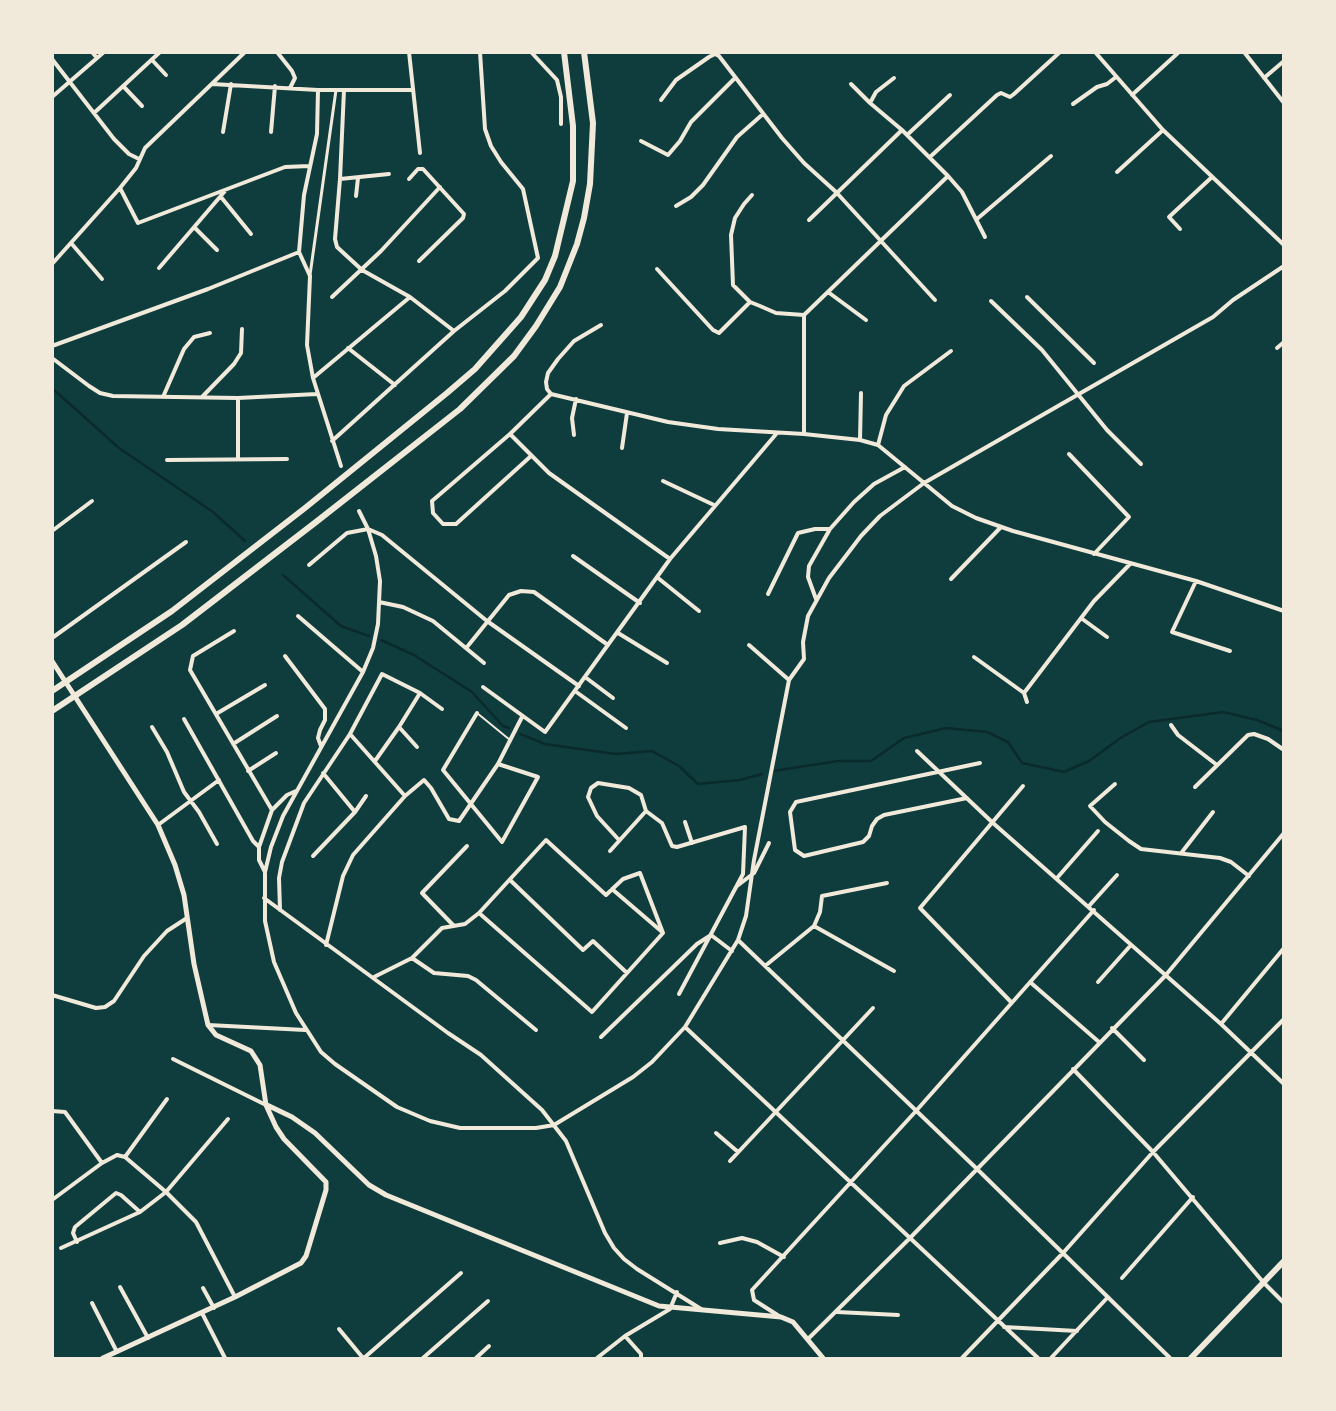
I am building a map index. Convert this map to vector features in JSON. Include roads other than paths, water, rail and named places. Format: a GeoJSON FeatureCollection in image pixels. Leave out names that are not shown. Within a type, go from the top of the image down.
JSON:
{"type":"FeatureCollection","features":[{"type":"Feature","properties":{"kind":"main road"},"geometry":{"type":"LineString","coordinates":[[52,691],[172,611],[305,508],[448,393],[475,369],[521,317],[545,280],[556,256],[573,180],[573,126],[564,52]]}},
{"type":"Feature","properties":{"kind":"main road"},"geometry":{"type":"LineString","coordinates":[[52,711],[182,625],[278,552],[460,409],[514,356],[536,326],[560,287],[584,218],[590,184],[593,123],[584,52]]}},
{"type":"Feature","properties":{"kind":"main road"},"geometry":{"type":"LineString","coordinates":[[1192,1358],[1284,1261]]}},
{"type":"Feature","properties":{"kind":"street"},"geometry":{"type":"LineString","coordinates":[[92,52],[97,58]]}},
{"type":"Feature","properties":{"kind":"street"},"geometry":{"type":"LineString","coordinates":[[52,97],[104,52]]}},
{"type":"Feature","properties":{"kind":"street"},"geometry":{"type":"LineString","coordinates":[[94,113],[160,52]]}},
{"type":"Feature","properties":{"kind":"street"},"geometry":{"type":"LineString","coordinates":[[52,264],[120,188],[146,148],[245,52]]}},
{"type":"Feature","properties":{"kind":"street"},"geometry":{"type":"LineString","coordinates":[[277,52],[292,71],[295,78],[290,88]]}},
{"type":"Feature","properties":{"kind":"street"},"geometry":{"type":"LineString","coordinates":[[409,52],[420,153]]}},
{"type":"Feature","properties":{"kind":"street"},"geometry":{"type":"LineString","coordinates":[[332,441],[454,331],[505,292],[538,258],[523,189],[500,162],[490,146],[485,129],[480,52]]}},
{"type":"Feature","properties":{"kind":"street"},"geometry":{"type":"LineString","coordinates":[[531,52],[557,80],[561,97],[561,124]]}},
{"type":"Feature","properties":{"kind":"street"},"geometry":{"type":"LineString","coordinates":[[930,157],[998,95],[1001,93],[1010,97],[1060,52]]}},
{"type":"Feature","properties":{"kind":"street"},"geometry":{"type":"LineString","coordinates":[[1095,52],[1163,130],[1283,243]]}},
{"type":"Feature","properties":{"kind":"street"},"geometry":{"type":"LineString","coordinates":[[1132,94],[1179,52]]}},
{"type":"Feature","properties":{"kind":"street"},"geometry":{"type":"LineString","coordinates":[[1244,52],[1284,103]]}},
{"type":"Feature","properties":{"kind":"street"},"geometry":{"type":"LineString","coordinates":[[661,100],[676,80],[715,54],[804,163],[836,192],[935,300]]}},
{"type":"Feature","properties":{"kind":"street"},"geometry":{"type":"LineString","coordinates":[[52,59],[114,139],[129,154],[139,159]]}},
{"type":"Feature","properties":{"kind":"street"},"geometry":{"type":"LineString","coordinates":[[152,60],[166,75]]}},
{"type":"Feature","properties":{"kind":"street"},"geometry":{"type":"LineString","coordinates":[[1264,78],[1284,60]]}},
{"type":"Feature","properties":{"kind":"street"},"geometry":{"type":"LineString","coordinates":[[1073,104],[1097,87],[1107,84],[1116,77]]}},
{"type":"Feature","properties":{"kind":"street"},"geometry":{"type":"LineString","coordinates":[[642,141],[668,155],[680,141],[691,122],[735,78]]}},
{"type":"Feature","properties":{"kind":"street"},"geometry":{"type":"LineString","coordinates":[[870,103],[876,92],[894,78]]}},
{"type":"Feature","properties":{"kind":"street"},"geometry":{"type":"LineString","coordinates":[[211,84],[275,86],[318,90],[412,90]]}},
{"type":"Feature","properties":{"kind":"street"},"geometry":{"type":"LineString","coordinates":[[223,132],[231,84]]}},
{"type":"Feature","properties":{"kind":"street"},"geometry":{"type":"LineString","coordinates":[[851,84],[930,157],[962,192],[985,238]]}},
{"type":"Feature","properties":{"kind":"street"},"geometry":{"type":"LineString","coordinates":[[123,86],[142,106]]}},
{"type":"Feature","properties":{"kind":"street"},"geometry":{"type":"LineString","coordinates":[[271,132],[275,86]]}},
{"type":"Feature","properties":{"kind":"street"},"geometry":{"type":"LineString","coordinates":[[310,276],[299,252],[309,166],[316,134],[318,90]]}},
{"type":"Feature","properties":{"kind":"street"},"geometry":{"type":"LineString","coordinates":[[336,90],[310,276],[307,345],[317,394],[341,466]]}},
{"type":"Feature","properties":{"kind":"street"},"geometry":{"type":"LineString","coordinates":[[344,90],[335,239],[343,255],[362,270],[410,297],[454,331]]}},
{"type":"Feature","properties":{"kind":"street"},"geometry":{"type":"LineString","coordinates":[[907,135],[950,95]]}},
{"type":"Feature","properties":{"kind":"street"},"geometry":{"type":"LineString","coordinates":[[676,206],[691,197],[703,185],[737,137],[763,114]]}},
{"type":"Feature","properties":{"kind":"street"},"geometry":{"type":"LineString","coordinates":[[809,220],[902,130]]}},
{"type":"Feature","properties":{"kind":"street"},"geometry":{"type":"LineString","coordinates":[[1117,172],[1163,130]]}},
{"type":"Feature","properties":{"kind":"street"},"geometry":{"type":"LineString","coordinates":[[977,219],[1051,156]]}},
{"type":"Feature","properties":{"kind":"street"},"geometry":{"type":"LineString","coordinates":[[120,188],[138,223],[285,167],[309,166]]}},
{"type":"Feature","properties":{"kind":"street"},"geometry":{"type":"LineString","coordinates":[[409,179],[420,168],[463,211],[463,218],[419,261]]}},
{"type":"Feature","properties":{"kind":"street"},"geometry":{"type":"LineString","coordinates":[[340,179],[389,174]]}},
{"type":"Feature","properties":{"kind":"street"},"geometry":{"type":"LineString","coordinates":[[804,434],[804,315],[948,176]]}},
{"type":"Feature","properties":{"kind":"street"},"geometry":{"type":"LineString","coordinates":[[1180,229],[1169,217],[1212,177]]}},
{"type":"Feature","properties":{"kind":"street"},"geometry":{"type":"LineString","coordinates":[[356,196],[358,178]]}},
{"type":"Feature","properties":{"kind":"street"},"geometry":{"type":"LineString","coordinates":[[332,297],[362,270],[440,188]]}},
{"type":"Feature","properties":{"kind":"street"},"geometry":{"type":"LineString","coordinates":[[159,268],[227,189]]}},
{"type":"Feature","properties":{"kind":"street"},"geometry":{"type":"LineString","coordinates":[[752,196],[744,204],[736,218],[731,242],[733,286],[750,302],[776,313],[804,315]]}},
{"type":"Feature","properties":{"kind":"street"},"geometry":{"type":"LineString","coordinates":[[221,197],[238,215],[251,234]]}},
{"type":"Feature","properties":{"kind":"street"},"geometry":{"type":"LineString","coordinates":[[195,228],[217,250]]}},
{"type":"Feature","properties":{"kind":"street"},"geometry":{"type":"LineString","coordinates":[[71,243],[102,279]]}},
{"type":"Feature","properties":{"kind":"street"},"geometry":{"type":"LineString","coordinates":[[52,346],[208,290],[299,252]]}},
{"type":"Feature","properties":{"kind":"street"},"geometry":{"type":"LineString","coordinates":[[359,511],[368,529],[376,556],[379,602],[373,647],[363,672],[296,791],[276,832],[265,872],[264,898],[265,921],[274,962],[284,990],[306,1030],[321,1052],[335,1064],[397,1107],[430,1121],[460,1128],[536,1128],[554,1125],[633,1076],[652,1062],[685,1027],[738,940],[746,916],[754,873],[754,860],[789,680],[804,658],[803,642],[808,616],[816,599],[841,560],[861,536],[880,516],[924,484],[1213,316],[1233,300],[1284,266]]}},
{"type":"Feature","properties":{"kind":"street"},"geometry":{"type":"LineString","coordinates":[[657,269],[713,330],[719,334],[750,302]]}},
{"type":"Feature","properties":{"kind":"street"},"geometry":{"type":"LineString","coordinates":[[828,292],[866,320]]}},
{"type":"Feature","properties":{"kind":"street"},"geometry":{"type":"LineString","coordinates":[[313,378],[410,297]]}},
{"type":"Feature","properties":{"kind":"street"},"geometry":{"type":"LineString","coordinates":[[1027,297],[1094,363]]}},
{"type":"Feature","properties":{"kind":"street"},"geometry":{"type":"LineString","coordinates":[[991,301],[1042,350],[1107,430],[1141,464]]}},
{"type":"Feature","properties":{"kind":"street"},"geometry":{"type":"LineString","coordinates":[[601,325],[574,341],[558,359],[548,373],[546,382],[547,389],[551,394],[668,422],[718,430],[804,434],[860,440],[878,445],[952,506],[1001,526],[1094,554],[1196,581],[1284,611]]}},
{"type":"Feature","properties":{"kind":"street"},"geometry":{"type":"LineString","coordinates":[[202,398],[234,364],[241,352],[242,328]]}},
{"type":"Feature","properties":{"kind":"street"},"geometry":{"type":"LineString","coordinates":[[163,397],[184,349],[194,337],[210,333]]}},
{"type":"Feature","properties":{"kind":"street"},"geometry":{"type":"LineString","coordinates":[[1277,348],[1284,342]]}},
{"type":"Feature","properties":{"kind":"street"},"geometry":{"type":"LineString","coordinates":[[348,348],[395,385]]}},
{"type":"Feature","properties":{"kind":"street"},"geometry":{"type":"LineString","coordinates":[[878,445],[886,415],[904,386],[951,351]]}},
{"type":"Feature","properties":{"kind":"street"},"geometry":{"type":"LineString","coordinates":[[52,358],[100,393],[113,396],[238,398],[317,394]]}},
{"type":"Feature","properties":{"kind":"street"},"geometry":{"type":"LineString","coordinates":[[860,440],[861,392]]}},
{"type":"Feature","properties":{"kind":"street"},"geometry":{"type":"LineString","coordinates":[[530,456],[456,524],[443,524],[431,507],[432,501],[510,434],[551,394]]}},
{"type":"Feature","properties":{"kind":"street"},"geometry":{"type":"LineString","coordinates":[[238,398],[238,459]]}},
{"type":"Feature","properties":{"kind":"street"},"geometry":{"type":"LineString","coordinates":[[574,435],[572,418],[576,399]]}},
{"type":"Feature","properties":{"kind":"street"},"geometry":{"type":"LineString","coordinates":[[622,448],[628,413]]}},
{"type":"Feature","properties":{"kind":"street"},"geometry":{"type":"LineString","coordinates":[[483,686],[545,732],[670,559],[777,433]]}},
{"type":"Feature","properties":{"kind":"street"},"geometry":{"type":"LineString","coordinates":[[510,434],[530,456],[560,482],[670,559]]}},
{"type":"Feature","properties":{"kind":"street"},"geometry":{"type":"LineString","coordinates":[[1068,454],[1129,517],[1094,554]]}},
{"type":"Feature","properties":{"kind":"street"},"geometry":{"type":"LineString","coordinates":[[167,460],[287,459]]}},
{"type":"Feature","properties":{"kind":"street"},"geometry":{"type":"LineString","coordinates":[[816,599],[808,577],[809,566],[830,529],[854,502],[874,484],[905,467]]}},
{"type":"Feature","properties":{"kind":"street"},"geometry":{"type":"LineString","coordinates":[[663,481],[714,505]]}},
{"type":"Feature","properties":{"kind":"street"},"geometry":{"type":"LineString","coordinates":[[52,531],[92,501]]}},
{"type":"Feature","properties":{"kind":"street"},"geometry":{"type":"LineString","coordinates":[[950,579],[1001,526]]}},
{"type":"Feature","properties":{"kind":"street"},"geometry":{"type":"LineString","coordinates":[[309,565],[346,533],[368,529],[382,535],[487,621],[579,686]]}},
{"type":"Feature","properties":{"kind":"street"},"geometry":{"type":"LineString","coordinates":[[768,594],[798,533],[815,529],[830,529]]}},
{"type":"Feature","properties":{"kind":"street"},"geometry":{"type":"LineString","coordinates":[[52,638],[186,542]]}},
{"type":"Feature","properties":{"kind":"street"},"geometry":{"type":"LineString","coordinates":[[573,556],[640,603]]}},
{"type":"Feature","properties":{"kind":"street"},"geometry":{"type":"LineString","coordinates":[[1024,693],[1094,601],[1130,564]]}},
{"type":"Feature","properties":{"kind":"street"},"geometry":{"type":"LineString","coordinates":[[658,578],[699,611]]}},
{"type":"Feature","properties":{"kind":"street"},"geometry":{"type":"LineString","coordinates":[[1196,581],[1172,632],[1230,651]]}},
{"type":"Feature","properties":{"kind":"street"},"geometry":{"type":"LineString","coordinates":[[467,648],[509,595],[521,591],[534,592],[608,644]]}},
{"type":"Feature","properties":{"kind":"street"},"geometry":{"type":"LineString","coordinates":[[379,602],[418,612],[484,663]]}},
{"type":"Feature","properties":{"kind":"street"},"geometry":{"type":"LineString","coordinates":[[298,616],[363,672]]}},
{"type":"Feature","properties":{"kind":"street"},"geometry":{"type":"LineString","coordinates":[[1081,618],[1107,637]]}},
{"type":"Feature","properties":{"kind":"street"},"geometry":{"type":"LineString","coordinates":[[234,631],[193,656],[190,670],[272,810]]}},
{"type":"Feature","properties":{"kind":"street"},"geometry":{"type":"LineString","coordinates":[[618,632],[667,663]]}},
{"type":"Feature","properties":{"kind":"street"},"geometry":{"type":"LineString","coordinates":[[749,645],[789,680]]}},
{"type":"Feature","properties":{"kind":"street"},"geometry":{"type":"LineString","coordinates":[[285,656],[325,708],[326,720],[318,738],[321,746]]}},
{"type":"Feature","properties":{"kind":"street"},"geometry":{"type":"LineString","coordinates":[[974,657],[1024,693],[1027,702]]}},
{"type":"Feature","properties":{"kind":"street"},"geometry":{"type":"LineString","coordinates":[[52,661],[158,825],[175,865],[184,895],[194,964],[208,1025],[216,1035],[251,1052],[260,1065],[266,1105],[284,1139],[326,1182],[326,1190],[306,1256],[301,1263],[214,1308],[103,1358]]}},
{"type":"Feature","properties":{"kind":"street"},"geometry":{"type":"LineString","coordinates":[[280,910],[278,878],[282,862],[304,804],[350,734],[382,674],[420,693],[442,708]]}},
{"type":"Feature","properties":{"kind":"street"},"geometry":{"type":"LineString","coordinates":[[585,677],[614,698]]}},
{"type":"Feature","properties":{"kind":"street"},"geometry":{"type":"LineString","coordinates":[[216,714],[265,685]]}},
{"type":"Feature","properties":{"kind":"street"},"geometry":{"type":"LineString","coordinates":[[575,691],[626,728]]}},
{"type":"Feature","properties":{"kind":"street"},"geometry":{"type":"LineString","coordinates":[[375,761],[420,693]]}},
{"type":"Feature","properties":{"kind":"street"},"geometry":{"type":"LineString","coordinates":[[477,713],[442,770],[502,842],[538,777],[498,764]]}},
{"type":"Feature","properties":{"kind":"street"},"geometry":{"type":"LineString","coordinates":[[232,744],[277,716]]}},
{"type":"Feature","properties":{"kind":"street"},"geometry":{"type":"LineString","coordinates":[[326,945],[343,876],[353,855],[406,796],[424,780],[431,788],[449,819],[453,822],[459,820],[498,764],[522,716]]}},
{"type":"Feature","properties":{"kind":"street"},"geometry":{"type":"LineString","coordinates":[[184,719],[253,842],[259,847]]}},
{"type":"Feature","properties":{"kind":"street"},"geometry":{"type":"LineString","coordinates":[[1171,725],[1178,735],[1216,765]]}},
{"type":"Feature","properties":{"kind":"street"},"geometry":{"type":"LineString","coordinates":[[152,727],[190,801],[217,844]]}},
{"type":"Feature","properties":{"kind":"street"},"geometry":{"type":"LineString","coordinates":[[399,727],[417,747]]}},
{"type":"Feature","properties":{"kind":"street"},"geometry":{"type":"LineString","coordinates":[[350,734],[406,796]]}},
{"type":"Feature","properties":{"kind":"street"},"geometry":{"type":"LineString","coordinates":[[1195,786],[1248,735],[1254,734],[1268,739],[1284,750]]}},
{"type":"Feature","properties":{"kind":"street"},"geometry":{"type":"LineString","coordinates":[[917,752],[993,823],[1094,910],[1165,976],[1221,1024],[1284,1084]]}},
{"type":"Feature","properties":{"kind":"street"},"geometry":{"type":"LineString","coordinates":[[248,771],[276,754]]}},
{"type":"Feature","properties":{"kind":"street"},"geometry":{"type":"LineString","coordinates":[[967,798],[884,815],[877,819],[872,826],[869,836],[863,842],[804,856],[795,850],[790,812],[796,802],[941,773],[980,763]]}},
{"type":"Feature","properties":{"kind":"street"},"geometry":{"type":"LineString","coordinates":[[323,773],[355,812]]}},
{"type":"Feature","properties":{"kind":"street"},"geometry":{"type":"LineString","coordinates":[[158,825],[219,780]]}},
{"type":"Feature","properties":{"kind":"street"},"geometry":{"type":"LineString","coordinates":[[619,840],[594,811],[588,797],[591,788],[598,783],[629,788],[640,795],[646,811],[662,823],[672,846],[678,847],[745,827],[743,874],[679,994]]}},
{"type":"Feature","properties":{"kind":"street"},"geometry":{"type":"LineString","coordinates":[[1115,784],[1090,806],[1109,826],[1141,848],[1220,858],[1231,862],[1249,876]]}},
{"type":"Feature","properties":{"kind":"street"},"geometry":{"type":"LineString","coordinates":[[1011,1002],[920,908],[1023,786]]}},
{"type":"Feature","properties":{"kind":"street"},"geometry":{"type":"LineString","coordinates":[[265,872],[259,860],[259,847],[272,810],[288,795],[296,791]]}},
{"type":"Feature","properties":{"kind":"street"},"geometry":{"type":"LineString","coordinates":[[313,856],[355,812],[366,796]]}},
{"type":"Feature","properties":{"kind":"street"},"geometry":{"type":"LineString","coordinates":[[610,850],[646,811]]}},
{"type":"Feature","properties":{"kind":"street"},"geometry":{"type":"LineString","coordinates":[[1182,852],[1213,812]]}},
{"type":"Feature","properties":{"kind":"street"},"geometry":{"type":"LineString","coordinates":[[685,822],[692,843]]}},
{"type":"Feature","properties":{"kind":"street"},"geometry":{"type":"LineString","coordinates":[[1057,878],[1098,831]]}},
{"type":"Feature","properties":{"kind":"street"},"geometry":{"type":"LineString","coordinates":[[808,1339],[911,1237],[1112,1028],[1165,976],[1284,833]]}},
{"type":"Feature","properties":{"kind":"street"},"geometry":{"type":"LineString","coordinates":[[374,977],[412,958],[442,928],[465,924],[479,913],[546,840],[606,895],[623,879],[640,873],[663,933]]}},
{"type":"Feature","properties":{"kind":"street"},"geometry":{"type":"LineString","coordinates":[[736,887],[754,873],[769,843]]}},
{"type":"Feature","properties":{"kind":"street"},"geometry":{"type":"LineString","coordinates":[[454,926],[422,893],[467,846]]}},
{"type":"Feature","properties":{"kind":"street"},"geometry":{"type":"LineString","coordinates":[[1089,906],[1116,875]]}},
{"type":"Feature","properties":{"kind":"street"},"geometry":{"type":"LineString","coordinates":[[510,880],[583,950],[593,942],[627,973]]}},
{"type":"Feature","properties":{"kind":"street"},"geometry":{"type":"LineString","coordinates":[[765,966],[814,926],[820,912],[822,896],[888,883]]}},
{"type":"Feature","properties":{"kind":"street"},"geometry":{"type":"LineString","coordinates":[[612,889],[663,933]]}},
{"type":"Feature","properties":{"kind":"street"},"geometry":{"type":"LineString","coordinates":[[264,898],[326,945],[374,977],[448,1033],[481,1055],[542,1110],[566,1141],[605,1233],[614,1248],[637,1269],[677,1292],[702,1310]]}},
{"type":"Feature","properties":{"kind":"street"},"geometry":{"type":"LineString","coordinates":[[823,1358],[818,1356],[808,1339],[793,1322],[780,1317],[754,1300],[752,1290],[916,1111],[1094,910]]}},
{"type":"Feature","properties":{"kind":"street"},"geometry":{"type":"LineString","coordinates":[[479,913],[592,1012],[663,933]]}},
{"type":"Feature","properties":{"kind":"street"},"geometry":{"type":"LineString","coordinates":[[52,995],[96,1008],[105,1007],[114,1001],[144,956],[167,931],[187,918]]}},
{"type":"Feature","properties":{"kind":"street"},"geometry":{"type":"LineString","coordinates":[[814,926],[894,971]]}},
{"type":"Feature","properties":{"kind":"street"},"geometry":{"type":"LineString","coordinates":[[711,935],[732,951]]}},
{"type":"Feature","properties":{"kind":"street"},"geometry":{"type":"LineString","coordinates":[[601,1037],[697,944],[711,935]]}},
{"type":"Feature","properties":{"kind":"street"},"geometry":{"type":"LineString","coordinates":[[738,940],[976,1168],[1170,1358]]}},
{"type":"Feature","properties":{"kind":"street"},"geometry":{"type":"LineString","coordinates":[[1098,982],[1132,945]]}},
{"type":"Feature","properties":{"kind":"street"},"geometry":{"type":"LineString","coordinates":[[1221,1024],[1284,948]]}},
{"type":"Feature","properties":{"kind":"street"},"geometry":{"type":"LineString","coordinates":[[412,958],[434,973],[468,976],[476,980],[536,1030]]}},
{"type":"Feature","properties":{"kind":"street"},"geometry":{"type":"LineString","coordinates":[[1030,982],[1099,1042]]}},
{"type":"Feature","properties":{"kind":"street"},"geometry":{"type":"LineString","coordinates":[[730,1161],[872,1008]]}},
{"type":"Feature","properties":{"kind":"street"},"geometry":{"type":"LineString","coordinates":[[962,1358],[1063,1253],[1153,1152],[1284,1018]]}},
{"type":"Feature","properties":{"kind":"street"},"geometry":{"type":"LineString","coordinates":[[208,1025],[306,1030]]}},
{"type":"Feature","properties":{"kind":"street"},"geometry":{"type":"LineString","coordinates":[[685,1027],[1038,1358]]}},
{"type":"Feature","properties":{"kind":"street"},"geometry":{"type":"LineString","coordinates":[[1112,1028],[1144,1060]]}},
{"type":"Feature","properties":{"kind":"street"},"geometry":{"type":"LineString","coordinates":[[173,1059],[292,1118],[314,1134],[369,1185],[386,1195],[660,1306],[780,1317]]}},
{"type":"Feature","properties":{"kind":"street"},"geometry":{"type":"LineString","coordinates":[[1073,1069],[1153,1152],[1263,1282],[1284,1303]]}},
{"type":"Feature","properties":{"kind":"street"},"geometry":{"type":"LineString","coordinates":[[124,1157],[167,1099]]}},
{"type":"Feature","properties":{"kind":"street"},"geometry":{"type":"LineString","coordinates":[[52,1111],[65,1112],[102,1164]]}},
{"type":"Feature","properties":{"kind":"street"},"geometry":{"type":"LineString","coordinates":[[61,1248],[140,1212],[166,1192],[228,1119]]}},
{"type":"Feature","properties":{"kind":"street"},"geometry":{"type":"LineString","coordinates":[[716,1133],[738,1152]]}},
{"type":"Feature","properties":{"kind":"street"},"geometry":{"type":"LineString","coordinates":[[52,1200],[117,1155],[124,1157],[166,1192],[196,1222],[235,1297]]}},
{"type":"Feature","properties":{"kind":"street"},"geometry":{"type":"LineString","coordinates":[[77,1242],[73,1233],[75,1227],[116,1193],[122,1194],[140,1212]]}},
{"type":"Feature","properties":{"kind":"street"},"geometry":{"type":"LineString","coordinates":[[1122,1278],[1193,1197]]}},
{"type":"Feature","properties":{"kind":"street"},"geometry":{"type":"LineString","coordinates":[[720,1243],[742,1238],[757,1242],[784,1257]]}},
{"type":"Feature","properties":{"kind":"street"},"geometry":{"type":"LineString","coordinates":[[339,1329],[363,1358],[461,1274]]}},
{"type":"Feature","properties":{"kind":"street"},"geometry":{"type":"LineString","coordinates":[[120,1287],[148,1338]]}},
{"type":"Feature","properties":{"kind":"street"},"geometry":{"type":"LineString","coordinates":[[203,1288],[214,1308]]}},
{"type":"Feature","properties":{"kind":"street"},"geometry":{"type":"LineString","coordinates":[[597,1358],[625,1336],[670,1308],[677,1292]]}},
{"type":"Feature","properties":{"kind":"street"},"geometry":{"type":"LineString","coordinates":[[1051,1358],[1108,1297]]}},
{"type":"Feature","properties":{"kind":"street"},"geometry":{"type":"LineString","coordinates":[[423,1358],[488,1301]]}},
{"type":"Feature","properties":{"kind":"street"},"geometry":{"type":"LineString","coordinates":[[92,1303],[117,1352]]}},
{"type":"Feature","properties":{"kind":"street"},"geometry":{"type":"LineString","coordinates":[[758,1315],[761,1304]]}},
{"type":"Feature","properties":{"kind":"street"},"geometry":{"type":"LineString","coordinates":[[837,1312],[898,1315]]}},
{"type":"Feature","properties":{"kind":"street"},"geometry":{"type":"LineString","coordinates":[[202,1313],[225,1358]]}},
{"type":"Feature","properties":{"kind":"street"},"geometry":{"type":"LineString","coordinates":[[1004,1327],[1077,1332]]}},
{"type":"Feature","properties":{"kind":"street"},"geometry":{"type":"LineString","coordinates":[[625,1336],[641,1354],[641,1358]]}},
{"type":"Feature","properties":{"kind":"street"},"geometry":{"type":"LineString","coordinates":[[476,1358],[488,1346]]}},
{"type":"Feature","properties":{"kind":"lane"},"geometry":{"type":"LineString","coordinates":[[477,713],[510,740]]}},
{"type":"Feature","properties":{"kind":"waterway"},"geometry":{"type":"LineString","coordinates":[[52,388],[119,448],[213,512],[245,541]]}},
{"type":"Feature","properties":{"kind":"waterway"},"geometry":{"type":"LineString","coordinates":[[283,575],[341,626],[369,636]]}},
{"type":"Feature","properties":{"kind":"waterway"},"geometry":{"type":"LineString","coordinates":[[381,640],[414,655],[472,692],[503,726],[509,728]]}},
{"type":"Feature","properties":{"kind":"waterway"},"geometry":{"type":"LineString","coordinates":[[773,771],[838,761],[871,761],[904,738],[946,728],[987,732],[1008,742],[1022,763],[1064,772],[1089,761],[1122,737],[1149,722],[1223,712],[1257,720],[1284,731]]}},
{"type":"Feature","properties":{"kind":"waterway"},"geometry":{"type":"LineString","coordinates":[[520,734],[545,744],[616,754],[652,751],[679,766],[698,784],[740,780],[762,774]]}}]}
